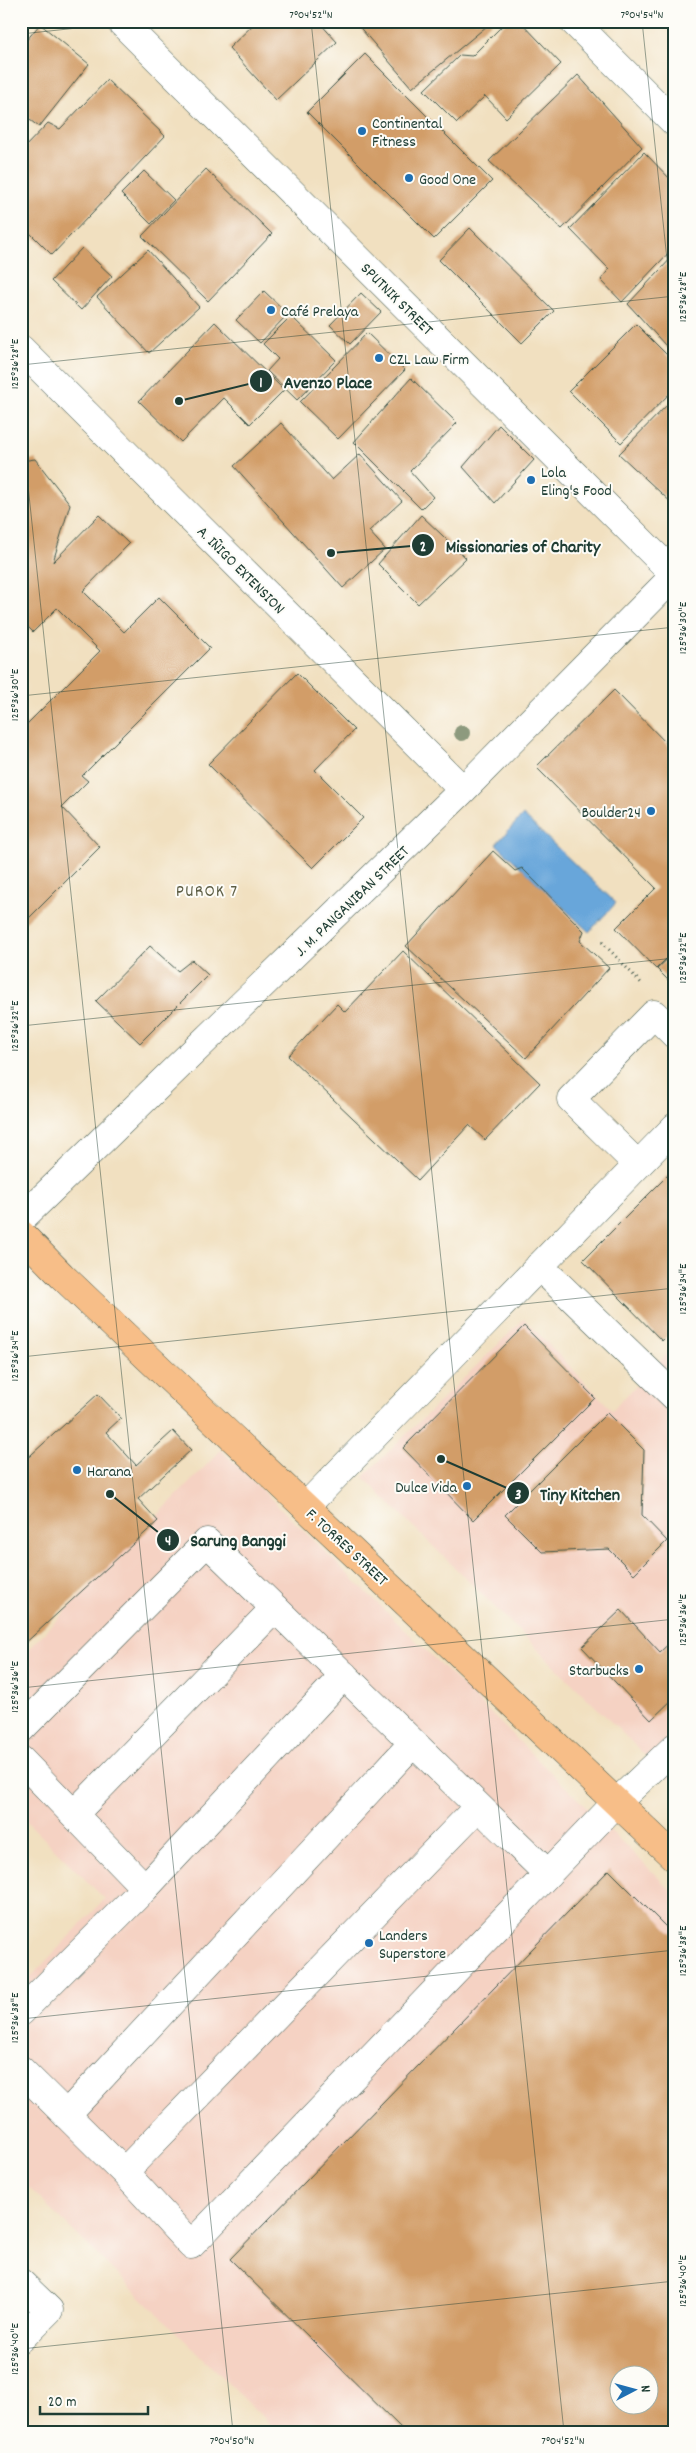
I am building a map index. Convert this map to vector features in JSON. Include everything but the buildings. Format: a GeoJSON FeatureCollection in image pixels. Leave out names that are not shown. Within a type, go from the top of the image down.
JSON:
{"type":"FeatureCollection","features":[{"type":"Feature","properties":{"kind":"main road","name":"F. TORRES STREET"},"geometry":{"type":"LineString","coordinates":[[21,1234],[69,1282],[675,1858]]}},
{"type":"Feature","properties":{"kind":"street","name":"SPUTNIK STREET"},"geometry":{"type":"LineString","coordinates":[[120,21],[675,575]]}},
{"type":"Feature","properties":{"kind":"street"},"geometry":{"type":"LineString","coordinates":[[573,21],[675,124]]}},
{"type":"Feature","properties":{"kind":"street","name":"A. IÑIGO EXTENSION"},"geometry":{"type":"LineString","coordinates":[[21,348],[463,790]]}},
{"type":"Feature","properties":{"kind":"street","name":"J. M. PANGANIBAN STREET"},"geometry":{"type":"LineString","coordinates":[[21,1219],[463,790],[675,575]]}},
{"type":"Feature","properties":{"kind":"street"},"geometry":{"type":"LineString","coordinates":[[638,1165],[571,1099],[654,1014],[675,1035]]}},
{"type":"Feature","properties":{"kind":"street"},"geometry":{"type":"LineString","coordinates":[[306,1506],[675,1127]]}},
{"type":"Feature","properties":{"kind":"street"},"geometry":{"type":"LineString","coordinates":[[539,1266],[674,1395]]}},
{"type":"Feature","properties":{"kind":"street"},"geometry":{"type":"LineString","coordinates":[[21,1729],[207,1542],[548,1874]]}},
{"type":"Feature","properties":{"kind":"street"},"geometry":{"type":"LineString","coordinates":[[74,1814],[275,1608]]}},
{"type":"Feature","properties":{"kind":"street"},"geometry":{"type":"LineString","coordinates":[[21,2012],[145,1888],[344,1676]]}},
{"type":"Feature","properties":{"kind":"street"},"geometry":{"type":"LineString","coordinates":[[66,2116],[413,1743]]}},
{"type":"Feature","properties":{"kind":"street"},"geometry":{"type":"LineString","coordinates":[[21,2070],[124,2172],[191,2245],[548,1874],[675,1747]]}},
{"type":"Feature","properties":{"kind":"street"},"geometry":{"type":"LineString","coordinates":[[21,1760],[145,1888]]}},
{"type":"Feature","properties":{"kind":"street"},"geometry":{"type":"LineString","coordinates":[[124,2172],[478,1807]]}},
{"type":"Feature","properties":{"kind":"street"},"geometry":{"type":"LineString","coordinates":[[21,2283],[48,2310],[21,2338]]}},
{"type":"Feature","properties":{"kind":"path"},"geometry":{"type":"LineString","coordinates":[[602,942],[642,982],[654,1014]]}},
{"type":"Feature","properties":{"kind":"shaded area"},"geometry":{"type":"Polygon","coordinates":[[[524,1319],[612,1410],[675,1346],[675,1785],[363,1477],[524,1319]]]}},
{"type":"Feature","properties":{"kind":"shaded area","name":"Landers Superstore"},"geometry":{"type":"Polygon","coordinates":[[[221,1450],[675,1894],[675,2432],[278,2432],[21,2180],[21,1987],[105,1899],[21,1816],[21,1657],[221,1450]]]}},
{"type":"Feature","properties":{"kind":"water"},"geometry":{"type":"Polygon","coordinates":[[[523,815],[616,903],[589,932],[496,844],[523,815]]]}},
{"type":"Feature","properties":{"kind":"place","name":"Continental Fitness"},"geometry":{"type":"Point","coordinates":[362,131]}},
{"type":"Feature","properties":{"kind":"place","name":"Good One"},"geometry":{"type":"Point","coordinates":[409,178]}},
{"type":"Feature","properties":{"kind":"place","name":"Café Prelaya"},"geometry":{"type":"Point","coordinates":[271,310]}},
{"type":"Feature","properties":{"kind":"place","name":"CZL Law Firm"},"geometry":{"type":"Point","coordinates":[379,358]}},
{"type":"Feature","properties":{"kind":"place","name":"Avenzo Place"},"geometry":{"type":"Point","coordinates":[179,401]}},
{"type":"Feature","properties":{"kind":"place","name":"Lola Eling's Food"},"geometry":{"type":"Point","coordinates":[531,480]}},
{"type":"Feature","properties":{"kind":"place","name":"Missionaries of Charity"},"geometry":{"type":"Point","coordinates":[331,553]}},
{"type":"Feature","properties":{"kind":"place","name":"Boulder24"},"geometry":{"type":"Point","coordinates":[651,811]}},
{"type":"Feature","properties":{"kind":"place","name":"Tiny Kitchen"},"geometry":{"type":"Point","coordinates":[441,1459]}},
{"type":"Feature","properties":{"kind":"place","name":"Harana"},"geometry":{"type":"Point","coordinates":[77,1470]}},
{"type":"Feature","properties":{"kind":"place","name":"Dulce Vida"},"geometry":{"type":"Point","coordinates":[467,1486]}},
{"type":"Feature","properties":{"kind":"place","name":"Sarung Banggi"},"geometry":{"type":"Point","coordinates":[110,1494]}},
{"type":"Feature","properties":{"kind":"place","name":"Starbucks"},"geometry":{"type":"Point","coordinates":[639,1669]}},
{"type":"Feature","properties":{"kind":"place","name":"Landers Superstore"},"geometry":{"type":"Point","coordinates":[369,1943]}},
{"type":"Feature","properties":{"kind":"district","name":"PUROK 7"},"geometry":{"type":"Point","coordinates":[207,890]}}]}
